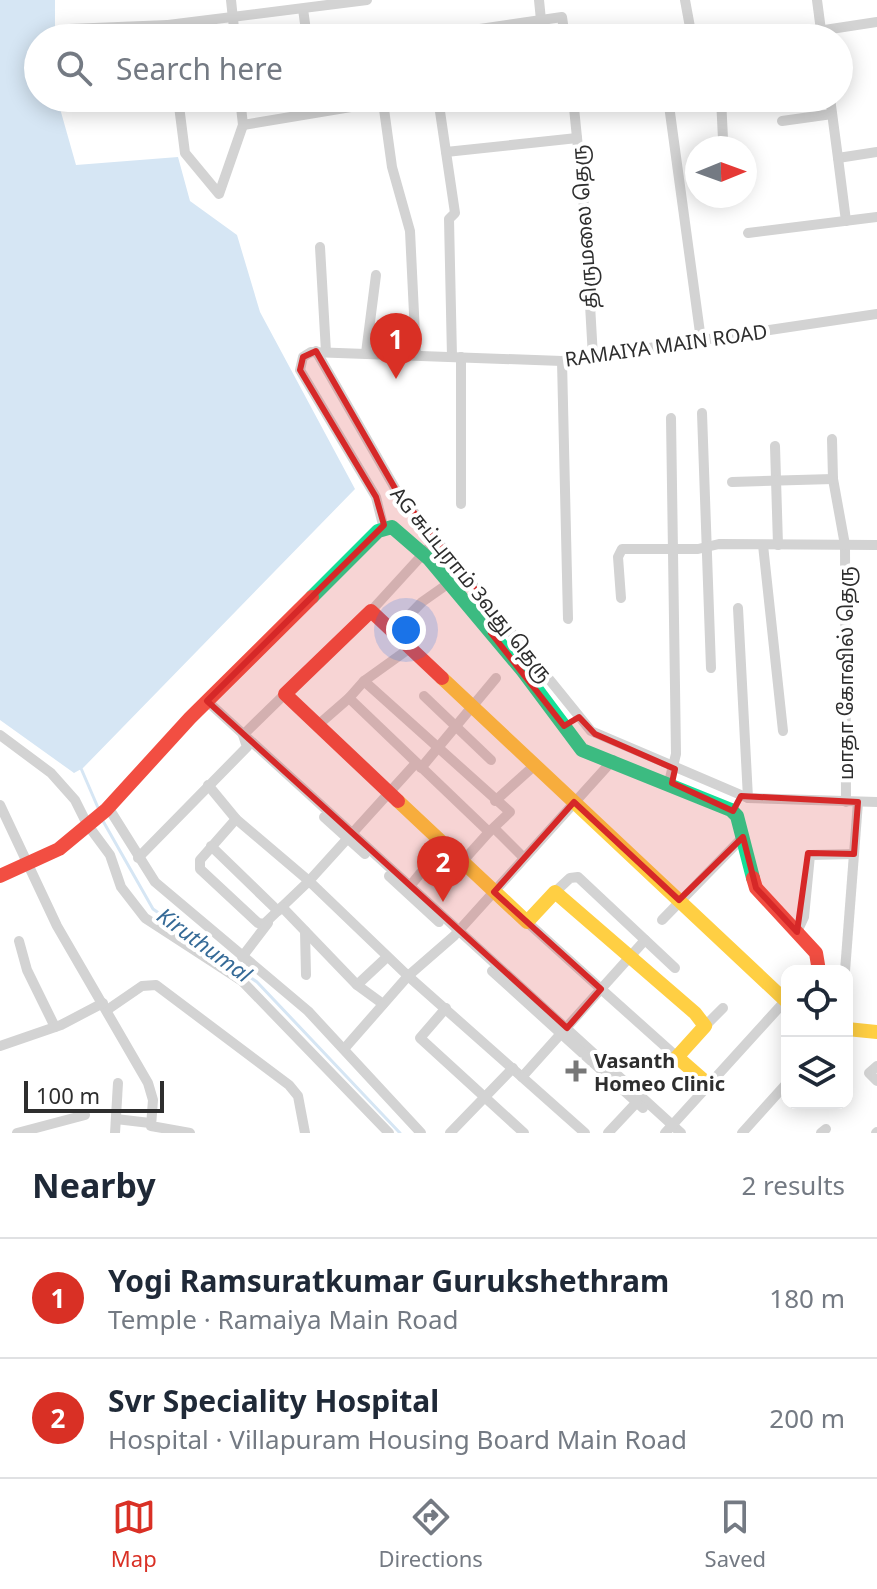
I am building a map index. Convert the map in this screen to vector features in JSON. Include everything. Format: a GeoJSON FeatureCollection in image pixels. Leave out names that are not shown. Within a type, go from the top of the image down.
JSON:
{"type":"FeatureCollection","features":[{"type":"Feature","properties":{"kind":"street"},"geometry":{"type":"LineString","coordinates":[[231,0],[234,24]]}},
{"type":"Feature","properties":{"kind":"street"},"geometry":{"type":"LineString","coordinates":[[177,24],[367,0]]}},
{"type":"Feature","properties":{"kind":"street"},"geometry":{"type":"LineString","coordinates":[[539,0],[541,20]]}},
{"type":"Feature","properties":{"kind":"street"},"geometry":{"type":"LineString","coordinates":[[685,0],[689,24]]}},
{"type":"Feature","properties":{"kind":"street"},"geometry":{"type":"LineString","coordinates":[[820,1],[821,24]]}},
{"type":"Feature","properties":{"kind":"street"},"geometry":{"type":"LineString","coordinates":[[303,9],[305,24]]}},
{"type":"Feature","properties":{"kind":"street"},"geometry":{"type":"LineString","coordinates":[[514,24],[562,17],[563,24]]}},
{"type":"Feature","properties":{"kind":"street"},"geometry":{"type":"LineString","coordinates":[[853,27],[877,22]]}},
{"type":"Feature","properties":{"kind":"street"},"geometry":{"type":"LineString","coordinates":[[180,112],[185,153],[219,194],[243,125],[242,112]]}},
{"type":"Feature","properties":{"kind":"street"},"geometry":{"type":"LineString","coordinates":[[243,125],[319,112]]}},
{"type":"Feature","properties":{"kind":"street"},"geometry":{"type":"LineString","coordinates":[[384,112],[392,167],[410,231],[416,355]]}},
{"type":"Feature","properties":{"kind":"street"},"geometry":{"type":"LineString","coordinates":[[440,112],[455,213],[449,219],[461,504]]}},
{"type":"Feature","properties":{"kind":"street","name":"திருமலை தெரு"},"geometry":{"type":"LineString","coordinates":[[574,112],[593,357]]}},
{"type":"Feature","properties":{"kind":"street"},"geometry":{"type":"LineString","coordinates":[[670,112],[701,340]]}},
{"type":"Feature","properties":{"kind":"street"},"geometry":{"type":"LineString","coordinates":[[722,112],[723,136]]}},
{"type":"Feature","properties":{"kind":"street"},"geometry":{"type":"LineString","coordinates":[[782,121],[832,114],[846,221]]}},
{"type":"Feature","properties":{"kind":"street"},"geometry":{"type":"LineString","coordinates":[[446,152],[577,138]]}},
{"type":"Feature","properties":{"kind":"street"},"geometry":{"type":"LineString","coordinates":[[838,158],[877,152]]}},
{"type":"Feature","properties":{"kind":"street"},"geometry":{"type":"LineString","coordinates":[[748,233],[877,217]]}},
{"type":"Feature","properties":{"kind":"street"},"geometry":{"type":"LineString","coordinates":[[320,247],[314,353],[300,370],[376,497],[384,529]]}},
{"type":"Feature","properties":{"kind":"street"},"geometry":{"type":"LineString","coordinates":[[366,353],[376,275]]}},
{"type":"Feature","properties":{"kind":"street","name":"RAMAIYA MAIN ROAD"},"geometry":{"type":"LineString","coordinates":[[314,353],[562,361],[877,314]]}},
{"type":"Feature","properties":{"kind":"street","name":"AG சுப்புராம் 3வது தெரு"},"geometry":{"type":"LineString","coordinates":[[314,353],[430,547],[497,628]]}},
{"type":"Feature","properties":{"kind":"street"},"geometry":{"type":"LineString","coordinates":[[562,361],[568,619]]}},
{"type":"Feature","properties":{"kind":"street"},"geometry":{"type":"LineString","coordinates":[[702,413],[711,668]]}},
{"type":"Feature","properties":{"kind":"street"},"geometry":{"type":"LineString","coordinates":[[671,418],[672,775]]}},
{"type":"Feature","properties":{"kind":"street","name":"மாதா கோவில் தெரு"},"geometry":{"type":"LineString","coordinates":[[832,439],[833,479],[845,545],[846,802]]}},
{"type":"Feature","properties":{"kind":"street"},"geometry":{"type":"LineString","coordinates":[[775,446],[778,545]]}},
{"type":"Feature","properties":{"kind":"street"},"geometry":{"type":"LineString","coordinates":[[732,482],[833,479]]}},
{"type":"Feature","properties":{"kind":"street"},"geometry":{"type":"LineString","coordinates":[[0,876],[59,849],[99,814],[204,703],[384,529],[400,530],[430,547],[449,583],[497,628],[572,722],[582,750],[672,775]]}},
{"type":"Feature","properties":{"kind":"street"},"geometry":{"type":"LineString","coordinates":[[763,545],[783,731]]}},
{"type":"Feature","properties":{"kind":"street"},"geometry":{"type":"LineString","coordinates":[[621,598],[619,552],[763,545],[877,545]]}},
{"type":"Feature","properties":{"kind":"street"},"geometry":{"type":"LineString","coordinates":[[243,735],[371,611],[430,547]]}},
{"type":"Feature","properties":{"kind":"street"},"geometry":{"type":"LineString","coordinates":[[393,632],[422,602],[449,583]]}},
{"type":"Feature","properties":{"kind":"street"},"geometry":{"type":"LineString","coordinates":[[738,608],[737,816],[748,870],[756,888],[801,924],[816,953],[818,965]]}},
{"type":"Feature","properties":{"kind":"street"},"geometry":{"type":"LineString","coordinates":[[371,611],[781,996]]}},
{"type":"Feature","properties":{"kind":"street"},"geometry":{"type":"LineString","coordinates":[[318,725],[364,681],[410,648]]}},
{"type":"Feature","properties":{"kind":"street"},"geometry":{"type":"LineString","coordinates":[[242,957],[280,909],[390,792],[439,750],[496,678]]}},
{"type":"Feature","properties":{"kind":"street"},"geometry":{"type":"LineString","coordinates":[[364,681],[510,812],[463,861]]}},
{"type":"Feature","properties":{"kind":"street"},"geometry":{"type":"LineString","coordinates":[[285,694],[390,792],[442,847],[463,861],[709,1085]]}},
{"type":"Feature","properties":{"kind":"street"},"geometry":{"type":"LineString","coordinates":[[424,696],[491,760]]}},
{"type":"Feature","properties":{"kind":"street"},"geometry":{"type":"LineString","coordinates":[[349,698],[419,766],[524,858]]}},
{"type":"Feature","properties":{"kind":"street"},"geometry":{"type":"LineString","coordinates":[[204,703],[243,735],[669,1130]]}},
{"type":"Feature","properties":{"kind":"street"},"geometry":{"type":"LineString","coordinates":[[204,703],[247,747],[410,886],[456,933]]}},
{"type":"Feature","properties":{"kind":"street"},"geometry":{"type":"LineString","coordinates":[[572,722],[672,775],[739,802],[877,802]]}},
{"type":"Feature","properties":{"kind":"street"},"geometry":{"type":"LineString","coordinates":[[0,735],[51,773],[75,800],[99,814],[155,882],[308,1011],[421,1133]]}},
{"type":"Feature","properties":{"kind":"street"},"geometry":{"type":"LineString","coordinates":[[243,735],[247,747]]}},
{"type":"Feature","properties":{"kind":"street"},"geometry":{"type":"LineString","coordinates":[[138,858],[247,747]]}},
{"type":"Feature","properties":{"kind":"street"},"geometry":{"type":"LineString","coordinates":[[344,1049],[408,976],[456,933],[613,760]]}},
{"type":"Feature","properties":{"kind":"street"},"geometry":{"type":"LineString","coordinates":[[495,801],[535,765]]}},
{"type":"Feature","properties":{"kind":"street"},"geometry":{"type":"LineString","coordinates":[[208,785],[236,819],[309,881],[387,957],[585,1133]]}},
{"type":"Feature","properties":{"kind":"street"},"geometry":{"type":"LineString","coordinates":[[845,965],[858,802]]}},
{"type":"Feature","properties":{"kind":"street"},"geometry":{"type":"LineString","coordinates":[[0,805],[57,926],[151,1091],[150,1123]]}},
{"type":"Feature","properties":{"kind":"street"},"geometry":{"type":"LineString","coordinates":[[99,814],[121,887],[145,918],[242,981],[389,1133]]}},
{"type":"Feature","properties":{"kind":"street"},"geometry":{"type":"LineString","coordinates":[[236,819],[200,860],[201,873],[258,923],[268,923]]}},
{"type":"Feature","properties":{"kind":"street"},"geometry":{"type":"LineString","coordinates":[[662,920],[743,837]]}},
{"type":"Feature","properties":{"kind":"street"},"geometry":{"type":"LineString","coordinates":[[211,846],[305,931],[357,985],[383,1004]]}},
{"type":"Feature","properties":{"kind":"street"},"geometry":{"type":"LineString","coordinates":[[410,886],[442,847]]}},
{"type":"Feature","properties":{"kind":"street"},"geometry":{"type":"LineString","coordinates":[[801,924],[810,855],[854,854]]}},
{"type":"Feature","properties":{"kind":"street"},"geometry":{"type":"LineString","coordinates":[[527,922],[570,878],[578,877],[675,968]]}},
{"type":"Feature","properties":{"kind":"street"},"geometry":{"type":"LineString","coordinates":[[555,892],[695,1013],[705,1026]]}},
{"type":"Feature","properties":{"kind":"street"},"geometry":{"type":"LineString","coordinates":[[305,931],[306,975]]}},
{"type":"Feature","properties":{"kind":"street"},"geometry":{"type":"LineString","coordinates":[[522,1077],[645,940]]}},
{"type":"Feature","properties":{"kind":"street"},"geometry":{"type":"LineString","coordinates":[[19,941],[27,970],[55,1027]]}},
{"type":"Feature","properties":{"kind":"street"},"geometry":{"type":"LineString","coordinates":[[357,985],[387,957]]}},
{"type":"Feature","properties":{"kind":"street"},"geometry":{"type":"LineString","coordinates":[[1,1043],[55,1027],[142,986],[156,985],[289,1085],[298,1096],[305,1133]]}},
{"type":"Feature","properties":{"kind":"street"},"geometry":{"type":"LineString","coordinates":[[669,1130],[781,1006]]}},
{"type":"Feature","properties":{"kind":"street"},"geometry":{"type":"LineString","coordinates":[[446,1008],[420,1038],[524,1133]]}},
{"type":"Feature","properties":{"kind":"street"},"geometry":{"type":"LineString","coordinates":[[677,1057],[723,1008]]}},
{"type":"Feature","properties":{"kind":"street"},"geometry":{"type":"LineString","coordinates":[[853,1030],[877,1032]]}},
{"type":"Feature","properties":{"kind":"street"},"geometry":{"type":"LineString","coordinates":[[564,1032],[669,1130],[681,1133]]}},
{"type":"Feature","properties":{"kind":"street"},"geometry":{"type":"LineString","coordinates":[[877,1066],[869,1073],[877,1081]]}},
{"type":"Feature","properties":{"kind":"street"},"geometry":{"type":"LineString","coordinates":[[450,1133],[513,1068]]}},
{"type":"Feature","properties":{"kind":"street"},"geometry":{"type":"LineString","coordinates":[[115,1133],[118,1083]]}},
{"type":"Feature","properties":{"kind":"street"},"geometry":{"type":"LineString","coordinates":[[742,1133],[781,1090]]}},
{"type":"Feature","properties":{"kind":"street"},"geometry":{"type":"LineString","coordinates":[[608,1133],[637,1102]]}},
{"type":"Feature","properties":{"kind":"street"},"geometry":{"type":"LineString","coordinates":[[17,1133],[85,1115]]}},
{"type":"Feature","properties":{"kind":"street"},"geometry":{"type":"LineString","coordinates":[[116,1119],[190,1133]]}},
{"type":"Feature","properties":{"kind":"highlighted area"},"geometry":{"type":"Polygon","coordinates":[[[316,351],[396,490],[502,623],[491,633],[564,726],[579,717],[595,734],[675,769],[672,783],[733,811],[741,796],[858,802],[854,854],[808,853],[797,932],[756,888],[743,837],[679,900],[574,802],[494,892],[601,989],[567,1028],[207,701],[384,525],[376,497],[300,370],[303,357],[316,351]]]}},
{"type":"Feature","properties":{"kind":"water"},"geometry":{"type":"Polygon","coordinates":[[[0,0],[55,0],[55,24],[24,24],[24,112],[61,112],[76,165],[178,157],[190,201],[237,235],[260,312],[355,489],[83,768],[74,773],[0,720],[0,0]]]}},
{"type":"Feature","properties":{"kind":"waterway","name":"Kiruthumal"},"geometry":{"type":"LineString","coordinates":[[80,766],[99,810]]}},
{"type":"Feature","properties":{"kind":"waterway","name":"Kiruthumal"},"geometry":{"type":"LineString","coordinates":[[103,821],[153,909],[257,982],[400,1133]]}},
{"type":"Feature","properties":{"kind":"traffic: fast"},"geometry":{"type":"LineString","coordinates":[[312,597],[378,531],[392,527],[429,559],[523,671],[582,750],[731,810],[737,816],[753,878]]}},
{"type":"Feature","properties":{"kind":"traffic: slow"},"geometry":{"type":"LineString","coordinates":[[442,678],[781,996]]}},
{"type":"Feature","properties":{"kind":"traffic: slow"},"geometry":{"type":"LineString","coordinates":[[398,801],[527,922],[555,892],[695,1013],[705,1026],[677,1057],[709,1085]]}},
{"type":"Feature","properties":{"kind":"traffic: slow"},"geometry":{"type":"LineString","coordinates":[[853,1030],[877,1032]]}},
{"type":"Feature","properties":{"kind":"traffic: jam"},"geometry":{"type":"LineString","coordinates":[[0,876],[59,849],[106,810],[190,718],[312,597]]}},
{"type":"Feature","properties":{"kind":"traffic: jam"},"geometry":{"type":"LineString","coordinates":[[398,801],[285,694],[371,611],[442,678]]}},
{"type":"Feature","properties":{"kind":"traffic: jam"},"geometry":{"type":"LineString","coordinates":[[753,878],[756,888],[816,953],[818,965]]}},
{"type":"Feature","properties":{"kind":"place","name":"Yogi Ramsuratkumar Gurukshethram"},"geometry":{"type":"Point","coordinates":[396,379]}},
{"type":"Feature","properties":{"kind":"place","name":"Svr Speciality Hospital"},"geometry":{"type":"Point","coordinates":[443,902]}},
{"type":"Feature","properties":{"kind":"place","name":"Vasanth Homeo Clinic"},"geometry":{"type":"Point","coordinates":[576,1071]}}]}
